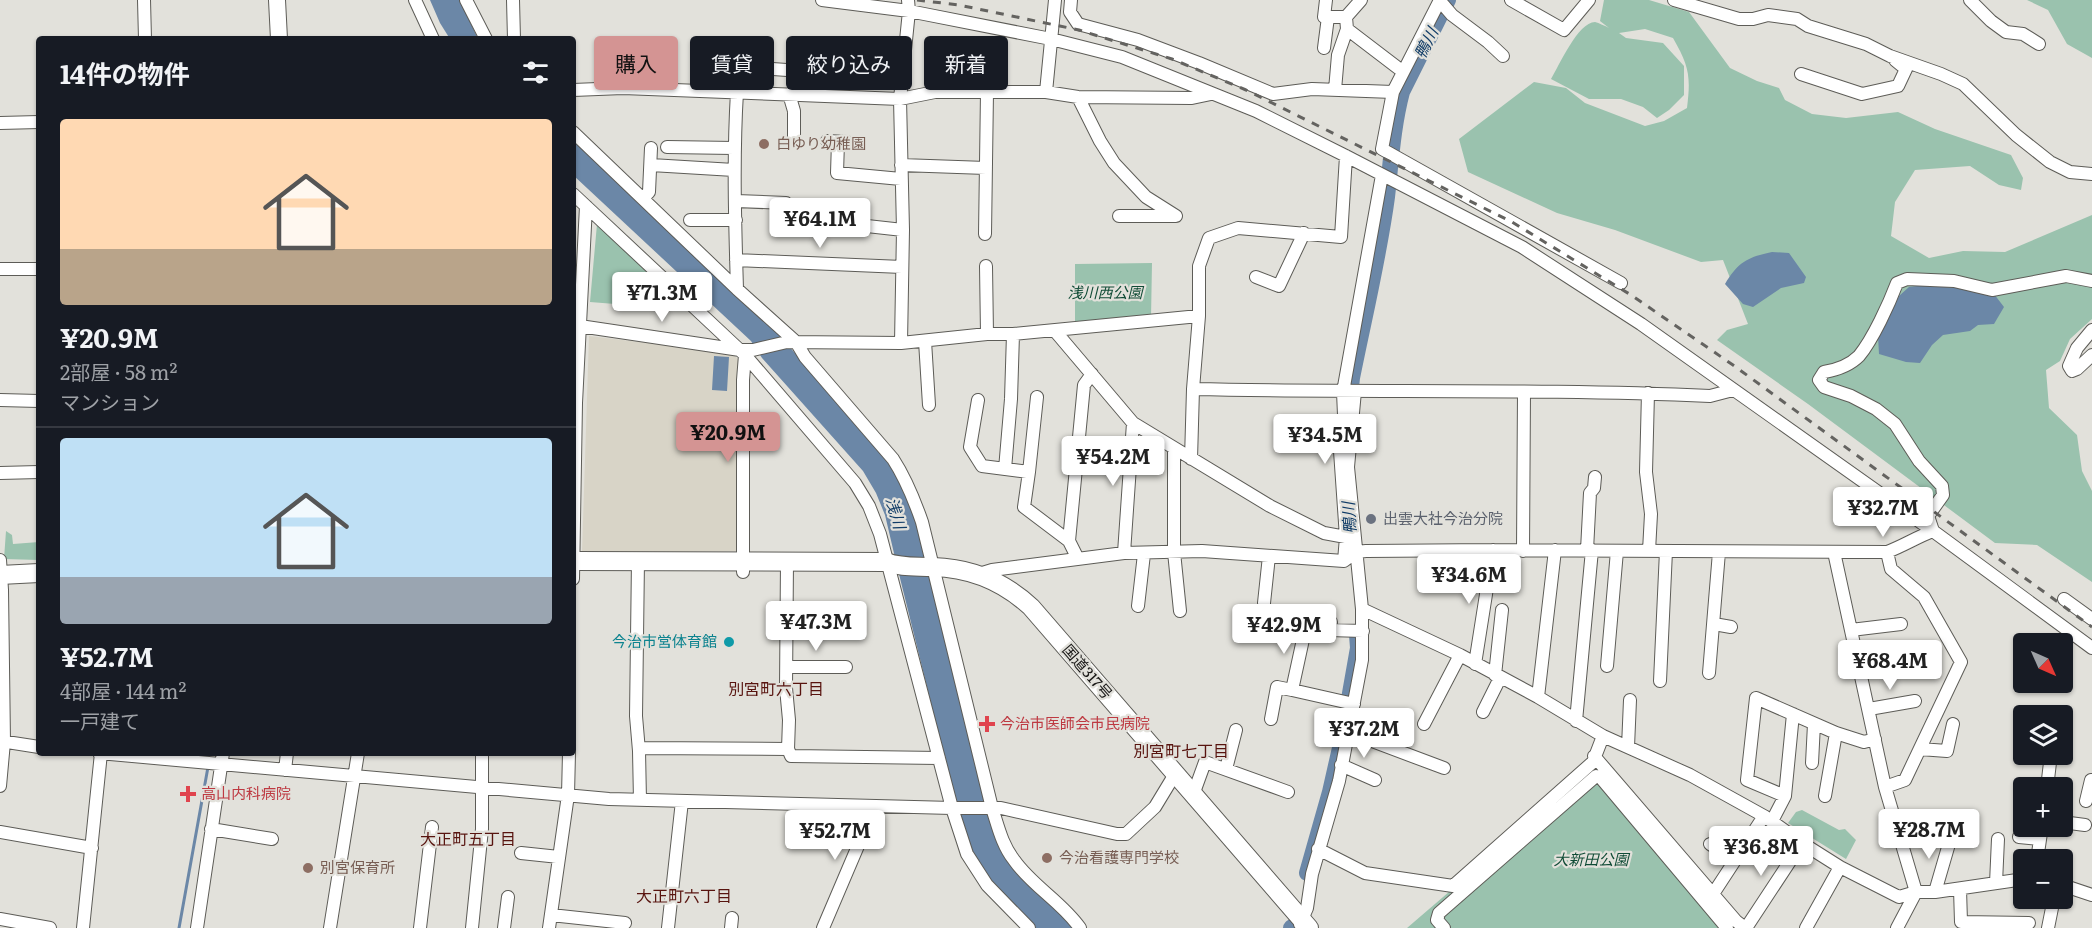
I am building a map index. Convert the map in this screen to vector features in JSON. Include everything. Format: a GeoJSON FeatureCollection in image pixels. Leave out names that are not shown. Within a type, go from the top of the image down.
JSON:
{"type":"FeatureCollection","features":[{"type":"Feature","properties":{"kind":"highway"},"geometry":{"type":"LineString","coordinates":[[0,568],[36,562]]}},
{"type":"Feature","properties":{"kind":"highway","name":"国道317号"},"geometry":{"type":"LineString","coordinates":[[576,568],[931,567],[979,574],[1017,594],[1031,607],[1303,926]]}},
{"type":"Feature","properties":{"kind":"highway"},"geometry":{"type":"LineString","coordinates":[[0,568],[36,573]]}},
{"type":"Feature","properties":{"kind":"main road"},"geometry":{"type":"LineString","coordinates":[[276,0],[279,36]]}},
{"type":"Feature","properties":{"kind":"street"},"geometry":{"type":"LineString","coordinates":[[144,0],[145,36]]}},
{"type":"Feature","properties":{"kind":"street"},"geometry":{"type":"LineString","coordinates":[[415,0],[432,36]]}},
{"type":"Feature","properties":{"kind":"street"},"geometry":{"type":"LineString","coordinates":[[466,0],[484,36]]}},
{"type":"Feature","properties":{"kind":"street"},"geometry":{"type":"LineString","coordinates":[[513,0],[514,36]]}},
{"type":"Feature","properties":{"kind":"street"},"geometry":{"type":"LineString","coordinates":[[822,0],[909,6],[1122,57],[1256,111],[1346,156],[1522,247],[1641,324],[1933,531],[2092,648]]}},
{"type":"Feature","properties":{"kind":"street"},"geometry":{"type":"LineString","coordinates":[[1046,92],[1055,0]]}},
{"type":"Feature","properties":{"kind":"street"},"geometry":{"type":"LineString","coordinates":[[1071,0],[1070,12],[1078,24],[1138,40],[1273,94],[1312,89],[1393,92]]}},
{"type":"Feature","properties":{"kind":"street"},"geometry":{"type":"LineString","coordinates":[[1326,0],[1324,17],[1346,23],[1402,71]]}},
{"type":"Feature","properties":{"kind":"street"},"geometry":{"type":"LineString","coordinates":[[1335,90],[1338,55],[1346,23],[1361,0]]}},
{"type":"Feature","properties":{"kind":"street"},"geometry":{"type":"LineString","coordinates":[[1510,0],[1564,30],[1588,0]]}},
{"type":"Feature","properties":{"kind":"street"},"geometry":{"type":"LineString","coordinates":[[1674,0],[1738,19],[1753,19],[1768,15],[1797,19],[1808,26],[1866,44],[1890,56],[1941,74],[1963,84],[2016,135],[2050,162],[2070,172],[2092,174]]}},
{"type":"Feature","properties":{"kind":"street"},"geometry":{"type":"LineString","coordinates":[[1970,0],[2006,32],[2023,34],[2039,44]]}},
{"type":"Feature","properties":{"kind":"street"},"geometry":{"type":"LineString","coordinates":[[1503,56],[1452,15],[1441,1],[1402,71],[1393,92],[1382,148],[1621,283]]}},
{"type":"Feature","properties":{"kind":"street"},"geometry":{"type":"LineString","coordinates":[[906,36],[909,6]]}},
{"type":"Feature","properties":{"kind":"street"},"geometry":{"type":"LineString","coordinates":[[1323,48],[1328,17]]}},
{"type":"Feature","properties":{"kind":"street"},"geometry":{"type":"LineString","coordinates":[[1801,74],[1862,94],[1884,91],[1898,86],[1906,69],[1890,56]]}},
{"type":"Feature","properties":{"kind":"street"},"geometry":{"type":"LineString","coordinates":[[757,93],[758,68],[786,70]]}},
{"type":"Feature","properties":{"kind":"street"},"geometry":{"type":"LineString","coordinates":[[576,90],[623,88],[900,99],[935,92],[1046,92],[1078,97],[1192,98],[1211,94]]}},
{"type":"Feature","properties":{"kind":"street"},"geometry":{"type":"LineString","coordinates":[[900,90],[903,230],[901,343]]}},
{"type":"Feature","properties":{"kind":"street"},"geometry":{"type":"LineString","coordinates":[[736,289],[734,148],[737,92]]}},
{"type":"Feature","properties":{"kind":"street"},"geometry":{"type":"LineString","coordinates":[[985,234],[987,92]]}},
{"type":"Feature","properties":{"kind":"street"},"geometry":{"type":"LineString","coordinates":[[789,94],[794,111],[794,138]]}},
{"type":"Feature","properties":{"kind":"street"},"geometry":{"type":"LineString","coordinates":[[1256,111],[1273,94]]}},
{"type":"Feature","properties":{"kind":"street"},"geometry":{"type":"LineString","coordinates":[[1078,97],[1114,163],[1146,197],[1176,216],[1119,216]]}},
{"type":"Feature","properties":{"kind":"street"},"geometry":{"type":"LineString","coordinates":[[0,123],[36,122]]}},
{"type":"Feature","properties":{"kind":"street"},"geometry":{"type":"LineString","coordinates":[[576,135],[792,342],[903,474],[922,522],[990,808],[1003,843],[1014,861],[1072,917],[1080,928]]}},
{"type":"Feature","properties":{"kind":"street"},"geometry":{"type":"LineString","coordinates":[[837,142],[837,173],[901,179]]}},
{"type":"Feature","properties":{"kind":"street"},"geometry":{"type":"LineString","coordinates":[[667,147],[734,148]]}},
{"type":"Feature","properties":{"kind":"street"},"geometry":{"type":"LineString","coordinates":[[643,198],[649,192],[651,148]]}},
{"type":"Feature","properties":{"kind":"street"},"geometry":{"type":"LineString","coordinates":[[1191,459],[1193,389],[1199,316],[1199,266],[1209,238],[1238,228],[1341,237],[1346,156]]}},
{"type":"Feature","properties":{"kind":"street"},"geometry":{"type":"LineString","coordinates":[[651,165],[734,170]]}},
{"type":"Feature","properties":{"kind":"street"},"geometry":{"type":"LineString","coordinates":[[901,165],[986,168]]}},
{"type":"Feature","properties":{"kind":"street"},"geometry":{"type":"LineString","coordinates":[[1303,926],[1318,849],[1339,781],[1362,660],[1362,609],[1352,543],[1348,467],[1349,391],[1382,175]]}},
{"type":"Feature","properties":{"kind":"street"},"geometry":{"type":"LineString","coordinates":[[576,197],[746,352],[855,483],[869,506],[890,567],[939,758],[967,854],[987,885],[1029,928]]}},
{"type":"Feature","properties":{"kind":"street"},"geometry":{"type":"LineString","coordinates":[[736,201],[786,203]]}},
{"type":"Feature","properties":{"kind":"street"},"geometry":{"type":"LineString","coordinates":[[576,364],[586,206]]}},
{"type":"Feature","properties":{"kind":"street"},"geometry":{"type":"LineString","coordinates":[[690,220],[736,220]]}},
{"type":"Feature","properties":{"kind":"street"},"geometry":{"type":"LineString","coordinates":[[849,224],[903,230]]}},
{"type":"Feature","properties":{"kind":"street"},"geometry":{"type":"LineString","coordinates":[[1256,277],[1279,286],[1304,233]]}},
{"type":"Feature","properties":{"kind":"street"},"geometry":{"type":"LineString","coordinates":[[736,260],[902,267]]}},
{"type":"Feature","properties":{"kind":"street"},"geometry":{"type":"LineString","coordinates":[[986,266],[987,334]]}},
{"type":"Feature","properties":{"kind":"street"},"geometry":{"type":"LineString","coordinates":[[0,269],[36,269]]}},
{"type":"Feature","properties":{"kind":"street"},"geometry":{"type":"LineString","coordinates":[[1933,531],[1928,516],[1943,495],[1942,486],[1936,477],[1919,460],[1895,424],[1876,409],[1851,396],[1824,387],[1819,380],[1824,372],[1839,369],[1858,357],[1868,343],[1897,283],[1907,279],[1954,281],[1992,290],[2066,276],[2092,281]]}},
{"type":"Feature","properties":{"kind":"street"},"geometry":{"type":"LineString","coordinates":[[577,325],[746,352],[792,342],[901,343],[987,334],[1055,331],[1199,316]]}},
{"type":"Feature","properties":{"kind":"street"},"geometry":{"type":"LineString","coordinates":[[2092,330],[2077,348],[2069,366],[2072,371],[2092,355]]}},
{"type":"Feature","properties":{"kind":"street"},"geometry":{"type":"LineString","coordinates":[[1055,331],[1133,423],[1174,450],[1270,506],[1324,533],[1352,543],[1523,551],[1887,552],[1933,531]]}},
{"type":"Feature","properties":{"kind":"street"},"geometry":{"type":"LineString","coordinates":[[1005,469],[1011,399],[1013,334]]}},
{"type":"Feature","properties":{"kind":"street"},"geometry":{"type":"LineString","coordinates":[[925,341],[928,405]]}},
{"type":"Feature","properties":{"kind":"street"},"geometry":{"type":"LineString","coordinates":[[743,566],[743,391],[746,352]]}},
{"type":"Feature","properties":{"kind":"street"},"geometry":{"type":"LineString","coordinates":[[1069,541],[1084,385],[1092,374]]}},
{"type":"Feature","properties":{"kind":"street"},"geometry":{"type":"LineString","coordinates":[[1193,389],[1648,393],[1710,396],[1732,390]]}},
{"type":"Feature","properties":{"kind":"street"},"geometry":{"type":"LineString","coordinates":[[1523,551],[1524,392]]}},
{"type":"Feature","properties":{"kind":"street"},"geometry":{"type":"LineString","coordinates":[[1648,393],[1647,472],[1651,514],[1649,550]]}},
{"type":"Feature","properties":{"kind":"street"},"geometry":{"type":"LineString","coordinates":[[1037,397],[1023,507],[1069,541],[1078,559]]}},
{"type":"Feature","properties":{"kind":"street"},"geometry":{"type":"LineString","coordinates":[[0,400],[36,401]]}},
{"type":"Feature","properties":{"kind":"street"},"geometry":{"type":"LineString","coordinates":[[978,400],[970,447],[982,466],[1029,472]]}},
{"type":"Feature","properties":{"kind":"street"},"geometry":{"type":"LineString","coordinates":[[1124,553],[1133,423]]}},
{"type":"Feature","properties":{"kind":"street"},"geometry":{"type":"LineString","coordinates":[[1174,450],[1174,552],[1180,611]]}},
{"type":"Feature","properties":{"kind":"street"},"geometry":{"type":"LineString","coordinates":[[0,473],[36,472]]}},
{"type":"Feature","properties":{"kind":"street"},"geometry":{"type":"LineString","coordinates":[[1576,721],[1590,550],[1590,493],[1594,488],[1595,477]]}},
{"type":"Feature","properties":{"kind":"street"},"geometry":{"type":"LineString","coordinates":[[1344,561],[1352,543]]}},
{"type":"Feature","properties":{"kind":"street"},"geometry":{"type":"LineString","coordinates":[[1344,561],[1352,543]]}},
{"type":"Feature","properties":{"kind":"street"},"geometry":{"type":"LineString","coordinates":[[1475,664],[1493,550]]}},
{"type":"Feature","properties":{"kind":"street"},"geometry":{"type":"LineString","coordinates":[[1538,697],[1555,550]]}},
{"type":"Feature","properties":{"kind":"street"},"geometry":{"type":"LineString","coordinates":[[979,574],[992,570],[1124,553],[1202,551],[1344,561]]}},
{"type":"Feature","properties":{"kind":"street"},"geometry":{"type":"LineString","coordinates":[[1607,666],[1617,551]]}},
{"type":"Feature","properties":{"kind":"street"},"geometry":{"type":"LineString","coordinates":[[1660,681],[1666,551]]}},
{"type":"Feature","properties":{"kind":"street"},"geometry":{"type":"LineString","coordinates":[[1709,672],[1719,552]]}},
{"type":"Feature","properties":{"kind":"street"},"geometry":{"type":"LineString","coordinates":[[1834,552],[1885,787],[1916,892],[1898,928]]}},
{"type":"Feature","properties":{"kind":"street"},"geometry":{"type":"LineString","coordinates":[[1885,787],[1905,780],[1961,662],[1924,597],[1891,569],[1887,552]]}},
{"type":"Feature","properties":{"kind":"street"},"geometry":{"type":"LineString","coordinates":[[1138,606],[1144,554]]}},
{"type":"Feature","properties":{"kind":"street"},"geometry":{"type":"LineString","coordinates":[[1264,603],[1269,556]]}},
{"type":"Feature","properties":{"kind":"street"},"geometry":{"type":"LineString","coordinates":[[638,566],[636,716],[640,800]]}},
{"type":"Feature","properties":{"kind":"street"},"geometry":{"type":"LineString","coordinates":[[787,566],[786,688],[789,720],[788,749],[791,756],[939,758]]}},
{"type":"Feature","properties":{"kind":"street"},"geometry":{"type":"LineString","coordinates":[[0,568],[2,741],[0,786]]}},
{"type":"Feature","properties":{"kind":"street"},"geometry":{"type":"LineString","coordinates":[[2064,598],[2092,619]]}},
{"type":"Feature","properties":{"kind":"street"},"geometry":{"type":"LineString","coordinates":[[1362,609],[1538,697],[1603,736],[1690,775],[1768,819],[1840,867],[1899,897],[1916,892],[1935,892],[2013,881]]}},
{"type":"Feature","properties":{"kind":"street"},"geometry":{"type":"LineString","coordinates":[[1483,712],[1497,677],[1502,610]]}},
{"type":"Feature","properties":{"kind":"street"},"geometry":{"type":"LineString","coordinates":[[1292,690],[1307,621],[1331,622],[1329,630],[1363,631]]}},
{"type":"Feature","properties":{"kind":"street"},"geometry":{"type":"LineString","coordinates":[[1714,624],[1731,627]]}},
{"type":"Feature","properties":{"kind":"street"},"geometry":{"type":"LineString","coordinates":[[1851,630],[1901,624]]}},
{"type":"Feature","properties":{"kind":"street"},"geometry":{"type":"LineString","coordinates":[[1424,724],[1460,656]]}},
{"type":"Feature","properties":{"kind":"street"},"geometry":{"type":"LineString","coordinates":[[787,667],[846,667]]}},
{"type":"Feature","properties":{"kind":"street"},"geometry":{"type":"LineString","coordinates":[[1271,719],[1277,687],[1354,704]]}},
{"type":"Feature","properties":{"kind":"street"},"geometry":{"type":"LineString","coordinates":[[1785,796],[1747,780],[1756,698],[1836,733],[1864,742],[1875,739]]}},
{"type":"Feature","properties":{"kind":"street"},"geometry":{"type":"LineString","coordinates":[[1629,747],[1630,700]]}},
{"type":"Feature","properties":{"kind":"street"},"geometry":{"type":"LineString","coordinates":[[1869,710],[1915,701]]}},
{"type":"Feature","properties":{"kind":"street"},"geometry":{"type":"LineString","coordinates":[[1713,894],[1735,860],[1785,796],[1793,714]]}},
{"type":"Feature","properties":{"kind":"street"},"geometry":{"type":"LineString","coordinates":[[1812,763],[1814,724]]}},
{"type":"Feature","properties":{"kind":"street"},"geometry":{"type":"LineString","coordinates":[[1920,749],[1947,752],[1953,724]]}},
{"type":"Feature","properties":{"kind":"street"},"geometry":{"type":"LineString","coordinates":[[1226,768],[1236,730]]}},
{"type":"Feature","properties":{"kind":"street"},"geometry":{"type":"LineString","coordinates":[[1347,732],[1444,768]]}},
{"type":"Feature","properties":{"kind":"street"},"geometry":{"type":"LineString","coordinates":[[1825,796],[1836,733]]}},
{"type":"Feature","properties":{"kind":"street"},"geometry":{"type":"LineString","coordinates":[[1318,849],[1365,873],[1453,886],[1593,762],[1603,736]]}},
{"type":"Feature","properties":{"kind":"street"},"geometry":{"type":"LineString","coordinates":[[2,741],[36,747]]}},
{"type":"Feature","properties":{"kind":"street"},"geometry":{"type":"LineString","coordinates":[[639,748],[788,749]]}},
{"type":"Feature","properties":{"kind":"street"},"geometry":{"type":"LineString","coordinates":[[83,928],[100,756]]}},
{"type":"Feature","properties":{"kind":"street"},"geometry":{"type":"LineString","coordinates":[[160,756],[221,759],[285,770],[640,800],[990,808],[1117,834],[1126,834],[1155,807],[1175,774]]}},
{"type":"Feature","properties":{"kind":"street"},"geometry":{"type":"LineString","coordinates":[[285,770],[287,756]]}},
{"type":"Feature","properties":{"kind":"street"},"geometry":{"type":"LineString","coordinates":[[330,928],[357,756]]}},
{"type":"Feature","properties":{"kind":"street"},"geometry":{"type":"LineString","coordinates":[[472,928],[482,829],[482,756]]}},
{"type":"Feature","properties":{"kind":"street"},"geometry":{"type":"LineString","coordinates":[[569,756],[568,795],[550,922],[625,923]]}},
{"type":"Feature","properties":{"kind":"street"},"geometry":{"type":"LineString","coordinates":[[1594,756],[1736,921],[1745,928],[1802,843]]}},
{"type":"Feature","properties":{"kind":"street"},"geometry":{"type":"LineString","coordinates":[[197,928],[221,759]]}},
{"type":"Feature","properties":{"kind":"street"},"geometry":{"type":"LineString","coordinates":[[1193,795],[1205,762],[1288,792]]}},
{"type":"Feature","properties":{"kind":"street"},"geometry":{"type":"LineString","coordinates":[[1341,765],[1375,780]]}},
{"type":"Feature","properties":{"kind":"street"},"geometry":{"type":"LineString","coordinates":[[1444,928],[1437,920],[1438,914],[1596,776],[1600,777],[1727,928]]}},
{"type":"Feature","properties":{"kind":"street"},"geometry":{"type":"LineString","coordinates":[[2086,801],[2091,780]]}},
{"type":"Feature","properties":{"kind":"street"},"geometry":{"type":"LineString","coordinates":[[668,928],[682,801]]}},
{"type":"Feature","properties":{"kind":"street"},"geometry":{"type":"LineString","coordinates":[[823,928],[875,806]]}},
{"type":"Feature","properties":{"kind":"street"},"geometry":{"type":"LineString","coordinates":[[2073,823],[2085,825]]}},
{"type":"Feature","properties":{"kind":"street"},"geometry":{"type":"LineString","coordinates":[[420,928],[432,827]]}},
{"type":"Feature","properties":{"kind":"street"},"geometry":{"type":"LineString","coordinates":[[211,829],[272,838]]}},
{"type":"Feature","properties":{"kind":"street"},"geometry":{"type":"LineString","coordinates":[[0,832],[92,848]]}},
{"type":"Feature","properties":{"kind":"street"},"geometry":{"type":"LineString","coordinates":[[1935,892],[1951,837]]}},
{"type":"Feature","properties":{"kind":"street"},"geometry":{"type":"LineString","coordinates":[[1996,883],[1998,839]]}},
{"type":"Feature","properties":{"kind":"street"},"geometry":{"type":"LineString","coordinates":[[1710,844],[1735,860]]}},
{"type":"Feature","properties":{"kind":"street"},"geometry":{"type":"LineString","coordinates":[[521,853],[559,857]]}},
{"type":"Feature","properties":{"kind":"street"},"geometry":{"type":"LineString","coordinates":[[1806,928],[1840,867]]}},
{"type":"Feature","properties":{"kind":"street"},"geometry":{"type":"LineString","coordinates":[[1960,889],[1961,922],[2029,923]]}},
{"type":"Feature","properties":{"kind":"street"},"geometry":{"type":"LineString","coordinates":[[2073,889],[2092,895]]}},
{"type":"Feature","properties":{"kind":"street"},"geometry":{"type":"LineString","coordinates":[[504,928],[508,897]]}},
{"type":"Feature","properties":{"kind":"street"},"geometry":{"type":"LineString","coordinates":[[2048,928],[2052,909]]}},
{"type":"Feature","properties":{"kind":"street"},"geometry":{"type":"LineString","coordinates":[[0,919],[50,928]]}},
{"type":"Feature","properties":{"kind":"shaded area"},"geometry":{"type":"Polygon","coordinates":[[[589,336],[732,353],[741,362],[740,551],[582,552],[589,336]]]}},
{"type":"Feature","properties":{"kind":"green space"},"geometry":{"type":"Polygon","coordinates":[[[1604,0],[1649,0],[1689,12],[1730,68],[1757,81],[1779,88],[1785,100],[1812,114],[1846,118],[1898,112],[1935,129],[2011,155],[2023,178],[2021,190],[1999,185],[1970,166],[1915,170],[1895,202],[1891,236],[1929,258],[1963,251],[2005,252],[2092,215],[2092,319],[2070,339],[2060,361],[2046,370],[2049,408],[2077,435],[2082,471],[2092,491],[2092,582],[2037,545],[1995,543],[1808,404],[1717,340],[1727,330],[1748,324],[1723,260],[1701,262],[1615,230],[1557,213],[1468,172],[1459,139],[1534,82],[1566,88],[1585,103],[1645,126],[1664,121],[1687,108],[1688,72],[1673,38],[1645,29],[1619,33],[1626,38],[1663,43],[1684,66],[1684,95],[1657,118],[1643,107],[1621,99],[1589,99],[1551,79],[1582,29],[1595,22],[1609,28],[1600,21],[1604,0]]]}},
{"type":"Feature","properties":{"kind":"green space"},"geometry":{"type":"Polygon","coordinates":[[[2027,0],[2092,0],[2092,58],[2067,44],[2048,10],[2027,0]]]}},
{"type":"Feature","properties":{"kind":"green space"},"geometry":{"type":"Polygon","coordinates":[[[597,224],[685,306],[640,306],[590,302],[597,224]]]}},
{"type":"Feature","properties":{"kind":"green space","name":"浅川西公園"},"geometry":{"type":"Polygon","coordinates":[[[1152,263],[1151,318],[1075,325],[1075,264],[1152,263]]]}},
{"type":"Feature","properties":{"kind":"green space"},"geometry":{"type":"Polygon","coordinates":[[[6,531],[12,535],[13,544],[36,542],[36,560],[4,559],[6,531]]]}},
{"type":"Feature","properties":{"kind":"green space","name":"大新田公園"},"geometry":{"type":"Polygon","coordinates":[[[1598,764],[1741,928],[1407,928],[1598,764]]]}},
{"type":"Feature","properties":{"kind":"green space"},"geometry":{"type":"Polygon","coordinates":[[[1802,810],[1839,830],[1845,829],[1856,840],[1846,859],[1788,823],[1796,812],[1802,810]]]}},
{"type":"Feature","properties":{"kind":"water"},"geometry":{"type":"Polygon","coordinates":[[[430,0],[460,0],[477,36],[448,36],[430,0]]]}},
{"type":"Feature","properties":{"kind":"water","name":"浅川"},"geometry":{"type":"Polygon","coordinates":[[[576,139],[781,337],[892,465],[918,520],[1003,849],[1075,928],[1035,928],[996,888],[975,861],[959,816],[885,515],[876,493],[863,471],[762,358],[751,341],[576,178],[576,139]]]}},
{"type":"Feature","properties":{"kind":"water"},"geometry":{"type":"Polygon","coordinates":[[[1772,252],[1789,253],[1806,277],[1804,283],[1781,288],[1753,307],[1743,304],[1725,284],[1734,270],[1744,262],[1772,252]]]}},
{"type":"Feature","properties":{"kind":"water"},"geometry":{"type":"Polygon","coordinates":[[[1925,285],[1994,294],[2004,307],[1994,324],[1978,325],[1970,331],[1943,335],[1932,345],[1920,363],[1906,362],[1879,354],[1878,336],[1899,296],[1909,287],[1925,285]]]}},
{"type":"Feature","properties":{"kind":"water"},"geometry":{"type":"Polygon","coordinates":[[[714,356],[729,357],[727,391],[712,390],[714,356]]]}},
{"type":"Feature","properties":{"kind":"waterway","name":"鴨川"},"geometry":{"type":"LineString","coordinates":[[1349,406],[1352,378],[1384,220],[1394,131],[1402,92],[1448,0]]}},
{"type":"Feature","properties":{"kind":"waterway","name":"鴨川"},"geometry":{"type":"LineString","coordinates":[[1349,699],[1358,648],[1357,635]]}},
{"type":"Feature","properties":{"kind":"waterway","name":"鴨川"},"geometry":{"type":"LineString","coordinates":[[1307,873],[1342,739]]}},
{"type":"Feature","properties":{"kind":"waterway"},"geometry":{"type":"LineString","coordinates":[[179,928],[208,767]]}},
{"type":"Feature","properties":{"kind":"railway"},"geometry":{"type":"LineString","coordinates":[[917,0],[959,5],[1079,30],[1172,59],[1246,90],[1512,222],[1631,295],[1733,365],[2092,627]]}},
{"type":"Feature","properties":{"kind":"place","name":"白ゆり幼稚園"},"geometry":{"type":"Point","coordinates":[764,144]}},
{"type":"Feature","properties":{"kind":"place","name":"出雲大社今治分院"},"geometry":{"type":"Point","coordinates":[1371,519]}},
{"type":"Feature","properties":{"kind":"place","name":"今治市営体育館"},"geometry":{"type":"Point","coordinates":[729,642]}},
{"type":"Feature","properties":{"kind":"place","name":"今治市医師会市民病院"},"geometry":{"type":"Point","coordinates":[987,724]}},
{"type":"Feature","properties":{"kind":"place","name":"高山内科病院"},"geometry":{"type":"Point","coordinates":[188,794]}},
{"type":"Feature","properties":{"kind":"place","name":"今治看護専門学校"},"geometry":{"type":"Point","coordinates":[1047,858]}},
{"type":"Feature","properties":{"kind":"place","name":"別宮保育所"},"geometry":{"type":"Point","coordinates":[308,868]}},
{"type":"Feature","properties":{"kind":"district","name":"別宮町六丁目"},"geometry":{"type":"Point","coordinates":[776,689]}},
{"type":"Feature","properties":{"kind":"district","name":"別宮町七丁目"},"geometry":{"type":"Point","coordinates":[1181,751]}},
{"type":"Feature","properties":{"kind":"district","name":"大正町五丁目"},"geometry":{"type":"Point","coordinates":[468,839]}},
{"type":"Feature","properties":{"kind":"district","name":"大正町六丁目"},"geometry":{"type":"Point","coordinates":[684,896]}}]}
